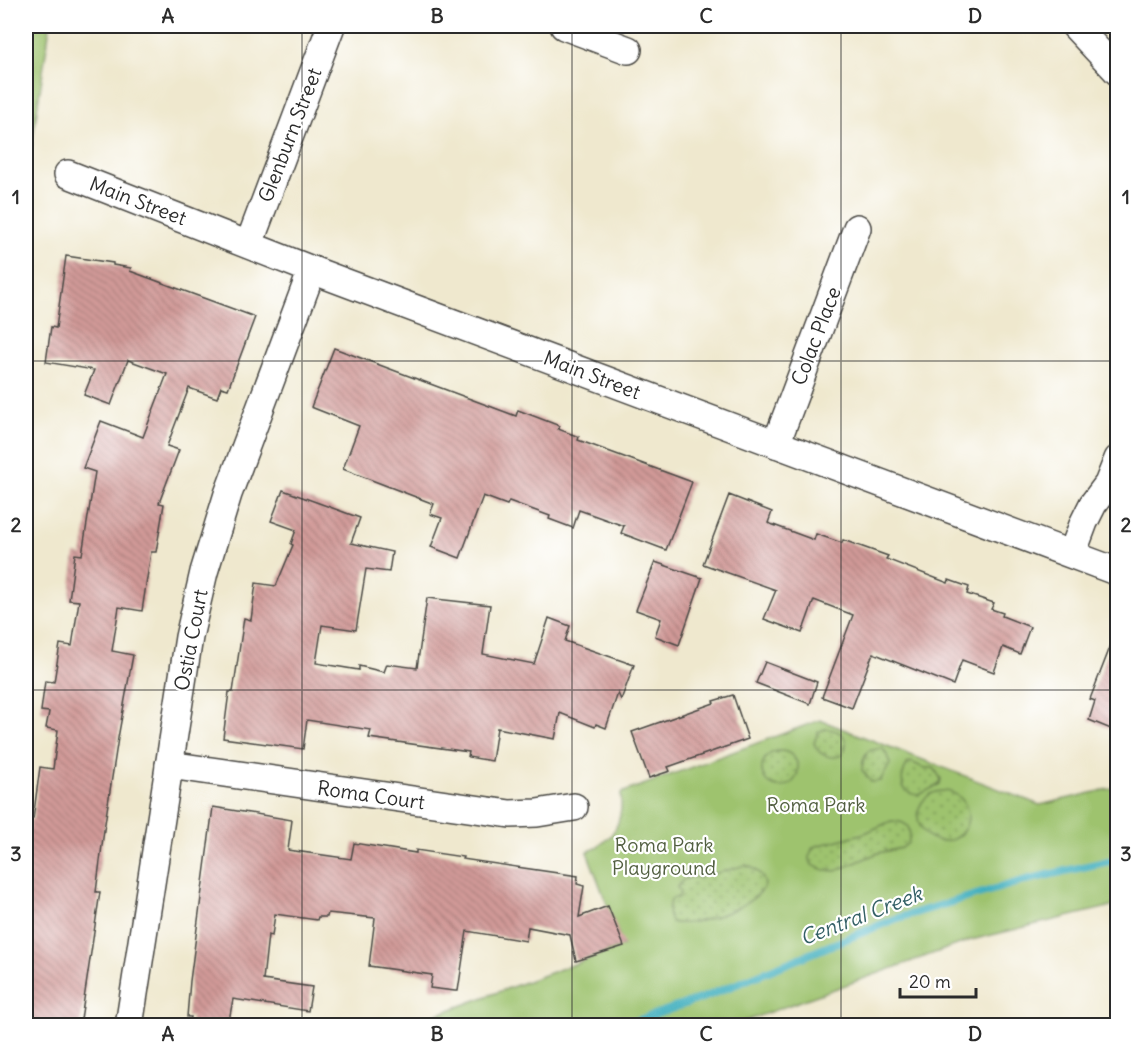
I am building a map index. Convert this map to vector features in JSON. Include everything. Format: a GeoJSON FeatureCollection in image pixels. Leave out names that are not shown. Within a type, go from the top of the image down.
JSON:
{"type":"FeatureCollection","features":[{"type":"Feature","properties":{"kind":"street","name":"Glenburn Street"},"geometry":{"type":"LineString","coordinates":[[249,244],[332,26]]}},
{"type":"Feature","properties":{"kind":"street"},"geometry":{"type":"LineString","coordinates":[[564,26],[628,50]]}},
{"type":"Feature","properties":{"kind":"street"},"geometry":{"type":"LineString","coordinates":[[1075,26],[1118,72]]}},
{"type":"Feature","properties":{"kind":"street","name":"Main Street"},"geometry":{"type":"LineString","coordinates":[[68,174],[312,270],[1118,572]]}},
{"type":"Feature","properties":{"kind":"street","name":"Colac Place"},"geometry":{"type":"LineString","coordinates":[[776,444],[857,228]]}},
{"type":"Feature","properties":{"kind":"street","name":"Ostia Court"},"geometry":{"type":"LineString","coordinates":[[129,1026],[189,636],[204,572],[228,494],[312,270]]}},
{"type":"Feature","properties":{"kind":"street"},"geometry":{"type":"LineString","coordinates":[[1080,558],[1106,510],[1108,484],[1118,459]]}},
{"type":"Feature","properties":{"kind":"street","name":"Roma Court"},"geometry":{"type":"LineString","coordinates":[[169,765],[510,814],[537,813],[574,807]]}},
{"type":"Feature","properties":{"kind":"green space"},"geometry":{"type":"Polygon","coordinates":[[[26,26],[50,26],[26,182],[26,26]]]}},
{"type":"Feature","properties":{"kind":"green space"},"geometry":{"type":"Polygon","coordinates":[[[820,720],[1040,805],[1117,787],[1117,905],[971,940],[734,1025],[406,1026],[623,946],[587,852],[611,836],[619,821],[621,793],[820,720]]]}},
{"type":"Feature","properties":{"kind":"green space"},"geometry":{"type":"Polygon","coordinates":[[[825,729],[836,731],[844,736],[846,745],[842,755],[829,757],[818,751],[814,743],[818,732],[825,729]]]}},
{"type":"Feature","properties":{"kind":"green space"},"geometry":{"type":"Polygon","coordinates":[[[882,748],[890,764],[880,781],[871,782],[862,770],[863,761],[868,751],[882,748]]]}},
{"type":"Feature","properties":{"kind":"green space"},"geometry":{"type":"Polygon","coordinates":[[[780,751],[792,757],[798,769],[792,781],[780,787],[768,781],[762,769],[768,757],[780,751]]]}},
{"type":"Feature","properties":{"kind":"green space"},"geometry":{"type":"Polygon","coordinates":[[[911,762],[924,768],[934,768],[941,779],[940,784],[919,795],[908,792],[904,788],[902,779],[905,768],[911,762]]]}},
{"type":"Feature","properties":{"kind":"green space"},"geometry":{"type":"Polygon","coordinates":[[[943,791],[961,798],[968,816],[961,834],[943,841],[925,834],[918,816],[925,798],[943,791]]]}},
{"type":"Feature","properties":{"kind":"green space"},"geometry":{"type":"Polygon","coordinates":[[[891,821],[901,822],[909,829],[908,843],[902,848],[878,853],[836,871],[824,870],[812,865],[809,857],[813,847],[865,833],[891,821]]]}},
{"type":"Feature","properties":{"kind":"green space"},"geometry":{"type":"Polygon","coordinates":[[[746,865],[758,872],[765,885],[760,893],[750,901],[708,919],[681,923],[671,922],[669,906],[673,898],[678,898],[680,892],[677,887],[682,881],[690,877],[701,877],[705,872],[717,873],[746,865]]]}},
{"type":"Feature","properties":{"kind":"building"},"geometry":{"type":"Polygon","coordinates":[[[66,256],[131,268],[130,271],[255,317],[228,389],[221,387],[217,398],[189,388],[167,446],[179,450],[159,503],[164,504],[156,552],[151,552],[142,611],[119,607],[112,651],[133,655],[104,830],[96,892],[100,892],[80,1026],[26,1026],[26,979],[32,931],[26,930],[26,830],[29,831],[30,819],[33,819],[40,767],[53,769],[58,730],[46,728],[49,712],[41,711],[45,681],[54,682],[60,644],[72,646],[79,601],[69,600],[75,554],[82,555],[95,472],[83,468],[101,421],[143,437],[167,374],[128,360],[111,405],[84,395],[94,370],[46,362],[51,327],[56,328],[66,256]]]}},
{"type":"Feature","properties":{"kind":"building"},"geometry":{"type":"Polygon","coordinates":[[[334,348],[516,416],[518,410],[560,426],[558,429],[579,437],[578,440],[692,482],[666,550],[621,533],[624,526],[579,510],[573,528],[549,519],[550,516],[509,501],[507,505],[483,496],[460,558],[431,547],[442,518],[430,514],[434,504],[343,469],[359,426],[311,407],[334,348]]]}},
{"type":"Feature","properties":{"kind":"building"},"geometry":{"type":"Polygon","coordinates":[[[283,490],[360,518],[351,543],[392,552],[389,572],[366,569],[356,630],[322,625],[316,663],[359,670],[359,666],[384,672],[387,664],[417,668],[427,598],[490,605],[483,654],[534,664],[549,618],[570,626],[565,641],[634,665],[621,700],[618,693],[606,728],[596,724],[595,727],[560,713],[555,739],[497,728],[492,761],[468,757],[469,752],[369,738],[371,730],[307,720],[303,749],[223,738],[229,692],[233,692],[244,618],[251,620],[256,583],[276,586],[293,545],[291,544],[296,530],[271,521],[283,490]]]}},
{"type":"Feature","properties":{"kind":"building"},"geometry":{"type":"Polygon","coordinates":[[[729,495],[772,512],[768,523],[814,540],[816,534],[842,543],[843,540],[888,556],[886,559],[948,583],[949,580],[969,587],[967,594],[994,603],[991,609],[1030,627],[1020,654],[1003,647],[994,672],[962,660],[953,685],[873,653],[852,708],[822,697],[853,615],[814,600],[802,633],[764,619],[776,590],[703,564],[729,495]]]}},
{"type":"Feature","properties":{"kind":"building"},"geometry":{"type":"Polygon","coordinates":[[[655,562],[702,578],[679,645],[655,636],[661,619],[636,610],[655,562]]]}},
{"type":"Feature","properties":{"kind":"building"},"geometry":{"type":"Polygon","coordinates":[[[1116,632],[1118,632],[1118,732],[1089,720],[1095,701],[1090,699],[1116,632]]]}},
{"type":"Feature","properties":{"kind":"building"},"geometry":{"type":"Polygon","coordinates":[[[765,662],[817,682],[810,704],[756,683],[765,662]]]}},
{"type":"Feature","properties":{"kind":"building"},"geometry":{"type":"Polygon","coordinates":[[[733,695],[748,739],[668,767],[670,771],[649,778],[632,732],[733,695]]]}},
{"type":"Feature","properties":{"kind":"building"},"geometry":{"type":"Polygon","coordinates":[[[213,807],[292,820],[288,850],[351,859],[354,843],[416,853],[416,850],[578,876],[577,884],[584,886],[579,917],[608,906],[624,946],[576,961],[570,935],[528,927],[526,941],[467,931],[458,991],[455,991],[430,988],[432,975],[369,966],[375,918],[328,913],[327,917],[318,917],[317,920],[275,914],[272,936],[268,935],[263,980],[312,987],[308,1011],[233,999],[228,1026],[190,1026],[191,1017],[187,1017],[190,981],[213,807]]]}},
{"type":"Feature","properties":{"kind":"waterway","name":"Central Creek"},"geometry":{"type":"LineString","coordinates":[[622,1026],[705,997],[895,919],[1026,880],[1118,859]]}},
{"type":"Feature","properties":{"kind":"park label","name":"Roma Park"},"geometry":{"type":"Point","coordinates":[816,805]}},
{"type":"Feature","properties":{"kind":"park label","name":"Roma Park Playground"},"geometry":{"type":"Point","coordinates":[664,856]}}]}
